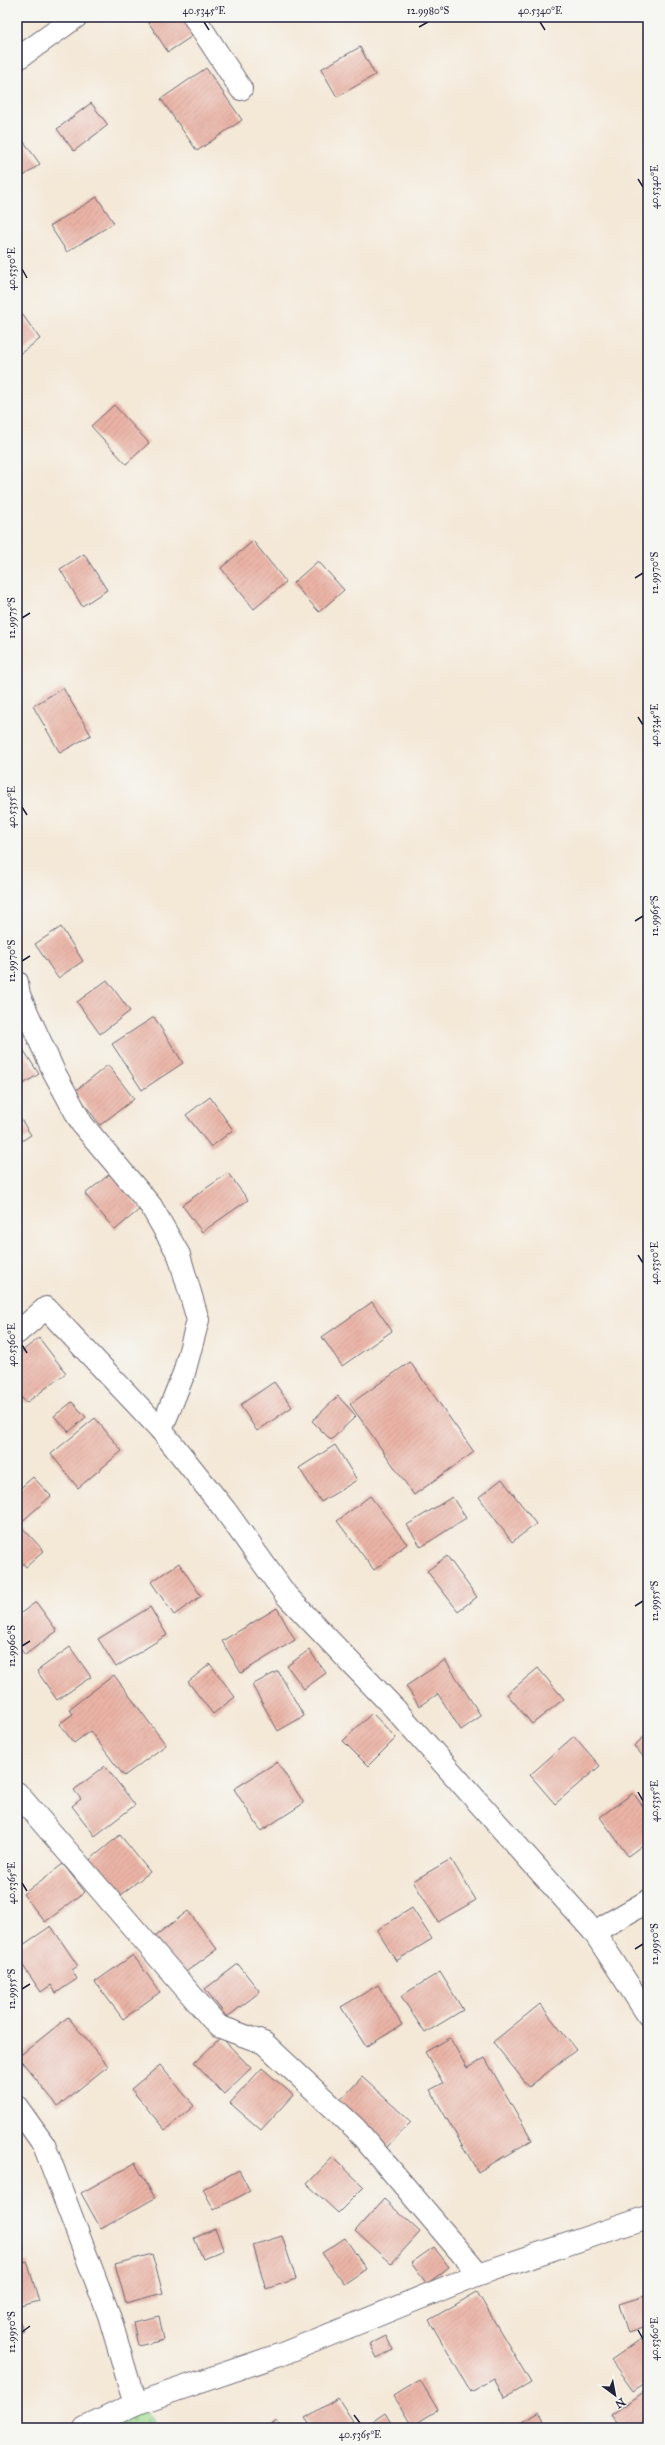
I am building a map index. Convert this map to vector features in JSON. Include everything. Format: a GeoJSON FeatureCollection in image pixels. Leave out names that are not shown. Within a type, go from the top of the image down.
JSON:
{"type":"FeatureCollection","features":[{"type":"Feature","properties":{"kind":"street"},"geometry":{"type":"LineString","coordinates":[[17,59],[76,17]]}},
{"type":"Feature","properties":{"kind":"street"},"geometry":{"type":"LineString","coordinates":[[194,17],[241,89]]}},
{"type":"Feature","properties":{"kind":"street"},"geometry":{"type":"LineString","coordinates":[[18,990],[54,1072],[82,1124],[150,1206],[179,1255],[198,1320],[184,1374],[161,1430]]}},
{"type":"Feature","properties":{"kind":"street"},"geometry":{"type":"LineString","coordinates":[[17,1333],[46,1308],[161,1430],[225,1510],[286,1596],[395,1709],[594,1932],[648,2015]]}},
{"type":"Feature","properties":{"kind":"street"},"geometry":{"type":"LineString","coordinates":[[17,1793],[218,2026],[264,2043],[356,2129],[479,2274]]}},
{"type":"Feature","properties":{"kind":"street"},"geometry":{"type":"LineString","coordinates":[[594,1932],[648,1901]]}},
{"type":"Feature","properties":{"kind":"street"},"geometry":{"type":"LineString","coordinates":[[17,2107],[44,2145],[109,2315],[135,2404]]}},
{"type":"Feature","properties":{"kind":"street"},"geometry":{"type":"LineString","coordinates":[[85,2428],[135,2404],[282,2354],[479,2274],[648,2218]]}},
{"type":"Feature","properties":{"kind":"green space"},"geometry":{"type":"Polygon","coordinates":[[[141,2404],[159,2428],[91,2428],[141,2404]]]}},
{"type":"Feature","properties":{"kind":"building"},"geometry":{"type":"Polygon","coordinates":[[[145,17],[187,17],[197,33],[168,52],[145,17]]]}},
{"type":"Feature","properties":{"kind":"building"},"geometry":{"type":"Polygon","coordinates":[[[360,47],[375,75],[337,97],[321,69],[360,47]]]}},
{"type":"Feature","properties":{"kind":"building"},"geometry":{"type":"Polygon","coordinates":[[[206,68],[242,120],[197,151],[161,99],[206,68]]]}},
{"type":"Feature","properties":{"kind":"building"},"geometry":{"type":"Polygon","coordinates":[[[91,103],[108,125],[74,151],[57,129],[91,103]]]}},
{"type":"Feature","properties":{"kind":"building"},"geometry":{"type":"Polygon","coordinates":[[[19,135],[40,164],[17,181],[17,136],[19,135]]]}},
{"type":"Feature","properties":{"kind":"building"},"geometry":{"type":"Polygon","coordinates":[[[97,197],[114,223],[67,252],[50,226],[97,197]]]}},
{"type":"Feature","properties":{"kind":"building"},"geometry":{"type":"Polygon","coordinates":[[[17,307],[40,339],[17,356],[17,307]]]}},
{"type":"Feature","properties":{"kind":"building"},"geometry":{"type":"Polygon","coordinates":[[[114,405],[149,443],[126,464],[91,426],[114,405]]]}},
{"type":"Feature","properties":{"kind":"building"},"geometry":{"type":"Polygon","coordinates":[[[253,541],[286,582],[254,609],[221,568],[253,541]]]}},
{"type":"Feature","properties":{"kind":"building"},"geometry":{"type":"Polygon","coordinates":[[[84,554],[107,590],[82,606],[60,569],[84,554]]]}},
{"type":"Feature","properties":{"kind":"building"},"geometry":{"type":"Polygon","coordinates":[[[318,561],[344,590],[319,612],[293,583],[318,561]]]}},
{"type":"Feature","properties":{"kind":"building"},"geometry":{"type":"Polygon","coordinates":[[[63,688],[91,735],[60,753],[33,706],[63,688]]]}},
{"type":"Feature","properties":{"kind":"building"},"geometry":{"type":"Polygon","coordinates":[[[61,927],[83,961],[58,978],[35,944],[61,927]]]}},
{"type":"Feature","properties":{"kind":"building"},"geometry":{"type":"Polygon","coordinates":[[[107,980],[130,1011],[100,1034],[77,1002],[107,980]]]}},
{"type":"Feature","properties":{"kind":"building"},"geometry":{"type":"Polygon","coordinates":[[[154,1017],[183,1063],[142,1090],[112,1044],[154,1017]]]}},
{"type":"Feature","properties":{"kind":"building"},"geometry":{"type":"Polygon","coordinates":[[[17,1040],[39,1074],[17,1088],[17,1040]]]}},
{"type":"Feature","properties":{"kind":"building"},"geometry":{"type":"Polygon","coordinates":[[[108,1065],[134,1099],[100,1125],[75,1091],[108,1065]]]}},
{"type":"Feature","properties":{"kind":"building"},"geometry":{"type":"Polygon","coordinates":[[[210,1097],[233,1130],[211,1147],[186,1115],[210,1097]]]}},
{"type":"Feature","properties":{"kind":"building"},"geometry":{"type":"Polygon","coordinates":[[[20,1118],[31,1135],[17,1144],[17,1120],[20,1118]]]}},
{"type":"Feature","properties":{"kind":"building"},"geometry":{"type":"Polygon","coordinates":[[[111,1173],[140,1209],[115,1230],[85,1194],[111,1173]]]}},
{"type":"Feature","properties":{"kind":"building"},"geometry":{"type":"Polygon","coordinates":[[[228,1173],[248,1200],[202,1232],[182,1205],[228,1173]]]}},
{"type":"Feature","properties":{"kind":"building"},"geometry":{"type":"Polygon","coordinates":[[[372,1302],[392,1331],[342,1366],[322,1337],[372,1302]]]}},
{"type":"Feature","properties":{"kind":"building"},"geometry":{"type":"Polygon","coordinates":[[[39,1338],[66,1373],[26,1403],[17,1392],[17,1355],[39,1338]]]}},
{"type":"Feature","properties":{"kind":"building"},"geometry":{"type":"Polygon","coordinates":[[[410,1362],[474,1452],[414,1495],[350,1404],[410,1362]]]}},
{"type":"Feature","properties":{"kind":"building"},"geometry":{"type":"Polygon","coordinates":[[[274,1382],[292,1407],[257,1431],[240,1405],[274,1382]]]}},
{"type":"Feature","properties":{"kind":"building"},"geometry":{"type":"Polygon","coordinates":[[[338,1396],[356,1416],[331,1440],[312,1421],[338,1396]]]}},
{"type":"Feature","properties":{"kind":"building"},"geometry":{"type":"Polygon","coordinates":[[[72,1402],[86,1417],[69,1432],[54,1416],[72,1402]]]}},
{"type":"Feature","properties":{"kind":"building"},"geometry":{"type":"Polygon","coordinates":[[[95,1418],[122,1451],[78,1488],[51,1454],[95,1418]]]}},
{"type":"Feature","properties":{"kind":"building"},"geometry":{"type":"Polygon","coordinates":[[[335,1445],[357,1480],[321,1502],[299,1468],[335,1445]]]}},
{"type":"Feature","properties":{"kind":"building"},"geometry":{"type":"Polygon","coordinates":[[[33,1477],[51,1496],[19,1524],[44,1551],[26,1567],[17,1557],[17,1491],[33,1477]]]}},
{"type":"Feature","properties":{"kind":"building"},"geometry":{"type":"Polygon","coordinates":[[[502,1479],[536,1524],[512,1542],[479,1497],[502,1479]]]}},
{"type":"Feature","properties":{"kind":"building"},"geometry":{"type":"Polygon","coordinates":[[[370,1496],[407,1544],[374,1570],[337,1521],[370,1496]]]}},
{"type":"Feature","properties":{"kind":"building"},"geometry":{"type":"Polygon","coordinates":[[[452,1497],[466,1518],[421,1547],[407,1525],[452,1497]]]}},
{"type":"Feature","properties":{"kind":"building"},"geometry":{"type":"Polygon","coordinates":[[[447,1556],[477,1597],[458,1611],[427,1571],[447,1556]]]}},
{"type":"Feature","properties":{"kind":"building"},"geometry":{"type":"Polygon","coordinates":[[[179,1563],[201,1596],[174,1615],[151,1582],[179,1563]]]}},
{"type":"Feature","properties":{"kind":"building"},"geometry":{"type":"Polygon","coordinates":[[[36,1602],[57,1631],[25,1655],[17,1644],[17,1616],[36,1602]]]}},
{"type":"Feature","properties":{"kind":"building"},"geometry":{"type":"Polygon","coordinates":[[[150,1607],[167,1635],[116,1667],[98,1639],[150,1607]]]}},
{"type":"Feature","properties":{"kind":"building"},"geometry":{"type":"Polygon","coordinates":[[[277,1608],[295,1640],[241,1673],[222,1641],[277,1608]]]}},
{"type":"Feature","properties":{"kind":"building"},"geometry":{"type":"Polygon","coordinates":[[[70,1647],[91,1677],[57,1700],[37,1671],[70,1647]]]}},
{"type":"Feature","properties":{"kind":"building"},"geometry":{"type":"Polygon","coordinates":[[[309,1650],[326,1673],[304,1689],[287,1666],[309,1650]]]}},
{"type":"Feature","properties":{"kind":"building"},"geometry":{"type":"Polygon","coordinates":[[[445,1660],[481,1716],[461,1730],[438,1694],[419,1706],[406,1686],[445,1660]]]}},
{"type":"Feature","properties":{"kind":"building"},"geometry":{"type":"Polygon","coordinates":[[[210,1664],[235,1697],[213,1714],[188,1682],[210,1664]]]}},
{"type":"Feature","properties":{"kind":"building"},"geometry":{"type":"Polygon","coordinates":[[[538,1668],[564,1699],[532,1724],[507,1694],[538,1668]]]}},
{"type":"Feature","properties":{"kind":"building"},"geometry":{"type":"Polygon","coordinates":[[[278,1671],[304,1716],[278,1731],[252,1685],[278,1671]]]}},
{"type":"Feature","properties":{"kind":"building"},"geometry":{"type":"Polygon","coordinates":[[[114,1675],[166,1745],[124,1776],[90,1731],[74,1743],[59,1724],[73,1714],[69,1709],[114,1675]]]}},
{"type":"Feature","properties":{"kind":"building"},"geometry":{"type":"Polygon","coordinates":[[[372,1713],[396,1738],[368,1766],[343,1741],[372,1713]]]}},
{"type":"Feature","properties":{"kind":"building"},"geometry":{"type":"Polygon","coordinates":[[[648,1733],[648,1762],[634,1746],[648,1733]]]}},
{"type":"Feature","properties":{"kind":"building"},"geometry":{"type":"Polygon","coordinates":[[[574,1736],[600,1766],[555,1804],[530,1775],[574,1736]]]}},
{"type":"Feature","properties":{"kind":"building"},"geometry":{"type":"Polygon","coordinates":[[[277,1762],[304,1803],[261,1831],[234,1789],[277,1762]]]}},
{"type":"Feature","properties":{"kind":"building"},"geometry":{"type":"Polygon","coordinates":[[[105,1766],[135,1805],[95,1836],[72,1806],[81,1799],[74,1790],[105,1766]]]}},
{"type":"Feature","properties":{"kind":"building"},"geometry":{"type":"Polygon","coordinates":[[[633,1793],[648,1813],[648,1841],[628,1856],[600,1817],[633,1793]]]}},
{"type":"Feature","properties":{"kind":"building"},"geometry":{"type":"Polygon","coordinates":[[[120,1835],[150,1872],[115,1899],[86,1863],[120,1835]]]}},
{"type":"Feature","properties":{"kind":"building"},"geometry":{"type":"Polygon","coordinates":[[[451,1859],[476,1900],[438,1922],[413,1881],[451,1859]]]}},
{"type":"Feature","properties":{"kind":"building"},"geometry":{"type":"Polygon","coordinates":[[[63,1864],[85,1892],[45,1922],[23,1894],[63,1864]]]}},
{"type":"Feature","properties":{"kind":"building"},"geometry":{"type":"Polygon","coordinates":[[[412,1908],[432,1939],[396,1961],[377,1930],[412,1908]]]}},
{"type":"Feature","properties":{"kind":"building"},"geometry":{"type":"Polygon","coordinates":[[[188,1911],[217,1949],[179,1977],[151,1939],[188,1911]]]}},
{"type":"Feature","properties":{"kind":"building"},"geometry":{"type":"Polygon","coordinates":[[[51,1926],[78,1966],[72,1970],[77,1979],[56,1993],[51,1985],[41,1992],[17,1957],[17,1949],[51,1926]]]}},
{"type":"Feature","properties":{"kind":"building"},"geometry":{"type":"Polygon","coordinates":[[[133,1955],[160,1992],[123,2019],[95,1982],[133,1955]]]}},
{"type":"Feature","properties":{"kind":"building"},"geometry":{"type":"Polygon","coordinates":[[[238,1964],[260,1992],[227,2017],[205,1989],[238,1964]]]}},
{"type":"Feature","properties":{"kind":"building"},"geometry":{"type":"Polygon","coordinates":[[[440,1972],[463,2010],[425,2033],[401,1996],[440,1972]]]}},
{"type":"Feature","properties":{"kind":"building"},"geometry":{"type":"Polygon","coordinates":[[[378,1985],[402,2025],[366,2047],[341,2007],[378,1985]]]}},
{"type":"Feature","properties":{"kind":"building"},"geometry":{"type":"Polygon","coordinates":[[[540,2004],[576,2050],[529,2087],[493,2042],[540,2004]]]}},
{"type":"Feature","properties":{"kind":"building"},"geometry":{"type":"Polygon","coordinates":[[[68,2017],[108,2066],[58,2106],[18,2057],[68,2017]]]}},
{"type":"Feature","properties":{"kind":"building"},"geometry":{"type":"Polygon","coordinates":[[[221,2037],[251,2068],[224,2094],[194,2063],[221,2037]]]}},
{"type":"Feature","properties":{"kind":"building"},"geometry":{"type":"Polygon","coordinates":[[[450,2038],[467,2068],[485,2058],[532,2140],[478,2172],[430,2090],[443,2083],[425,2052],[450,2038]]]}},
{"type":"Feature","properties":{"kind":"building"},"geometry":{"type":"Polygon","coordinates":[[[160,2065],[194,2106],[165,2130],[131,2089],[160,2065]]]}},
{"type":"Feature","properties":{"kind":"building"},"geometry":{"type":"Polygon","coordinates":[[[262,2068],[293,2095],[261,2130],[230,2103],[262,2068]]]}},
{"type":"Feature","properties":{"kind":"building"},"geometry":{"type":"Polygon","coordinates":[[[362,2077],[411,2122],[385,2149],[337,2104],[362,2077]]]}},
{"type":"Feature","properties":{"kind":"building"},"geometry":{"type":"Polygon","coordinates":[[[333,2157],[364,2187],[338,2213],[307,2184],[333,2157]]]}},
{"type":"Feature","properties":{"kind":"building"},"geometry":{"type":"Polygon","coordinates":[[[135,2163],[155,2198],[101,2229],[81,2193],[135,2163]]]}},
{"type":"Feature","properties":{"kind":"building"},"geometry":{"type":"Polygon","coordinates":[[[239,2170],[250,2191],[214,2210],[203,2189],[239,2170]]]}},
{"type":"Feature","properties":{"kind":"building"},"geometry":{"type":"Polygon","coordinates":[[[384,2199],[420,2232],[391,2264],[355,2231],[384,2199]]]}},
{"type":"Feature","properties":{"kind":"building"},"geometry":{"type":"Polygon","coordinates":[[[215,2229],[224,2250],[203,2259],[194,2238],[215,2229]]]}},
{"type":"Feature","properties":{"kind":"building"},"geometry":{"type":"Polygon","coordinates":[[[17,2230],[24,2250],[17,2253],[17,2230]]]}},
{"type":"Feature","properties":{"kind":"building"},"geometry":{"type":"Polygon","coordinates":[[[282,2236],[296,2279],[266,2289],[253,2245],[282,2236]]]}},
{"type":"Feature","properties":{"kind":"building"},"geometry":{"type":"Polygon","coordinates":[[[345,2238],[366,2269],[344,2284],[322,2253],[345,2238]]]}},
{"type":"Feature","properties":{"kind":"building"},"geometry":{"type":"Polygon","coordinates":[[[434,2247],[449,2267],[427,2284],[411,2263],[434,2247]]]}},
{"type":"Feature","properties":{"kind":"building"},"geometry":{"type":"Polygon","coordinates":[[[152,2254],[163,2293],[126,2303],[115,2264],[152,2254]]]}},
{"type":"Feature","properties":{"kind":"building"},"geometry":{"type":"Polygon","coordinates":[[[27,2261],[39,2301],[17,2307],[17,2264],[27,2261]]]}},
{"type":"Feature","properties":{"kind":"building"},"geometry":{"type":"Polygon","coordinates":[[[477,2292],[531,2383],[505,2398],[494,2379],[471,2392],[429,2320],[477,2292]]]}},
{"type":"Feature","properties":{"kind":"building"},"geometry":{"type":"Polygon","coordinates":[[[648,2295],[648,2326],[628,2333],[619,2304],[648,2295]]]}},
{"type":"Feature","properties":{"kind":"building"},"geometry":{"type":"Polygon","coordinates":[[[17,2315],[24,2332],[17,2335],[17,2315]]]}},
{"type":"Feature","properties":{"kind":"building"},"geometry":{"type":"Polygon","coordinates":[[[159,2316],[164,2340],[138,2346],[133,2322],[159,2316]]]}},
{"type":"Feature","properties":{"kind":"building"},"geometry":{"type":"Polygon","coordinates":[[[386,2336],[393,2350],[377,2358],[370,2344],[386,2336]]]}},
{"type":"Feature","properties":{"kind":"building"},"geometry":{"type":"Polygon","coordinates":[[[641,2339],[648,2349],[648,2381],[633,2391],[611,2360],[641,2339]]]}},
{"type":"Feature","properties":{"kind":"building"},"geometry":{"type":"Polygon","coordinates":[[[420,2380],[438,2410],[412,2426],[394,2396],[420,2380]]]}},
{"type":"Feature","properties":{"kind":"building"},"geometry":{"type":"Polygon","coordinates":[[[648,2389],[648,2428],[620,2428],[611,2415],[648,2389]]]}},
{"type":"Feature","properties":{"kind":"building"},"geometry":{"type":"Polygon","coordinates":[[[338,2398],[353,2421],[342,2428],[312,2428],[305,2418],[338,2398]]]}},
{"type":"Feature","properties":{"kind":"building"},"geometry":{"type":"Polygon","coordinates":[[[539,2412],[549,2428],[512,2428],[539,2412]]]}},
{"type":"Feature","properties":{"kind":"building"},"geometry":{"type":"Polygon","coordinates":[[[385,2413],[394,2428],[363,2428],[385,2413]]]}},
{"type":"Feature","properties":{"kind":"building"},"geometry":{"type":"Polygon","coordinates":[[[277,2421],[281,2428],[266,2428],[277,2421]]]}}]}
